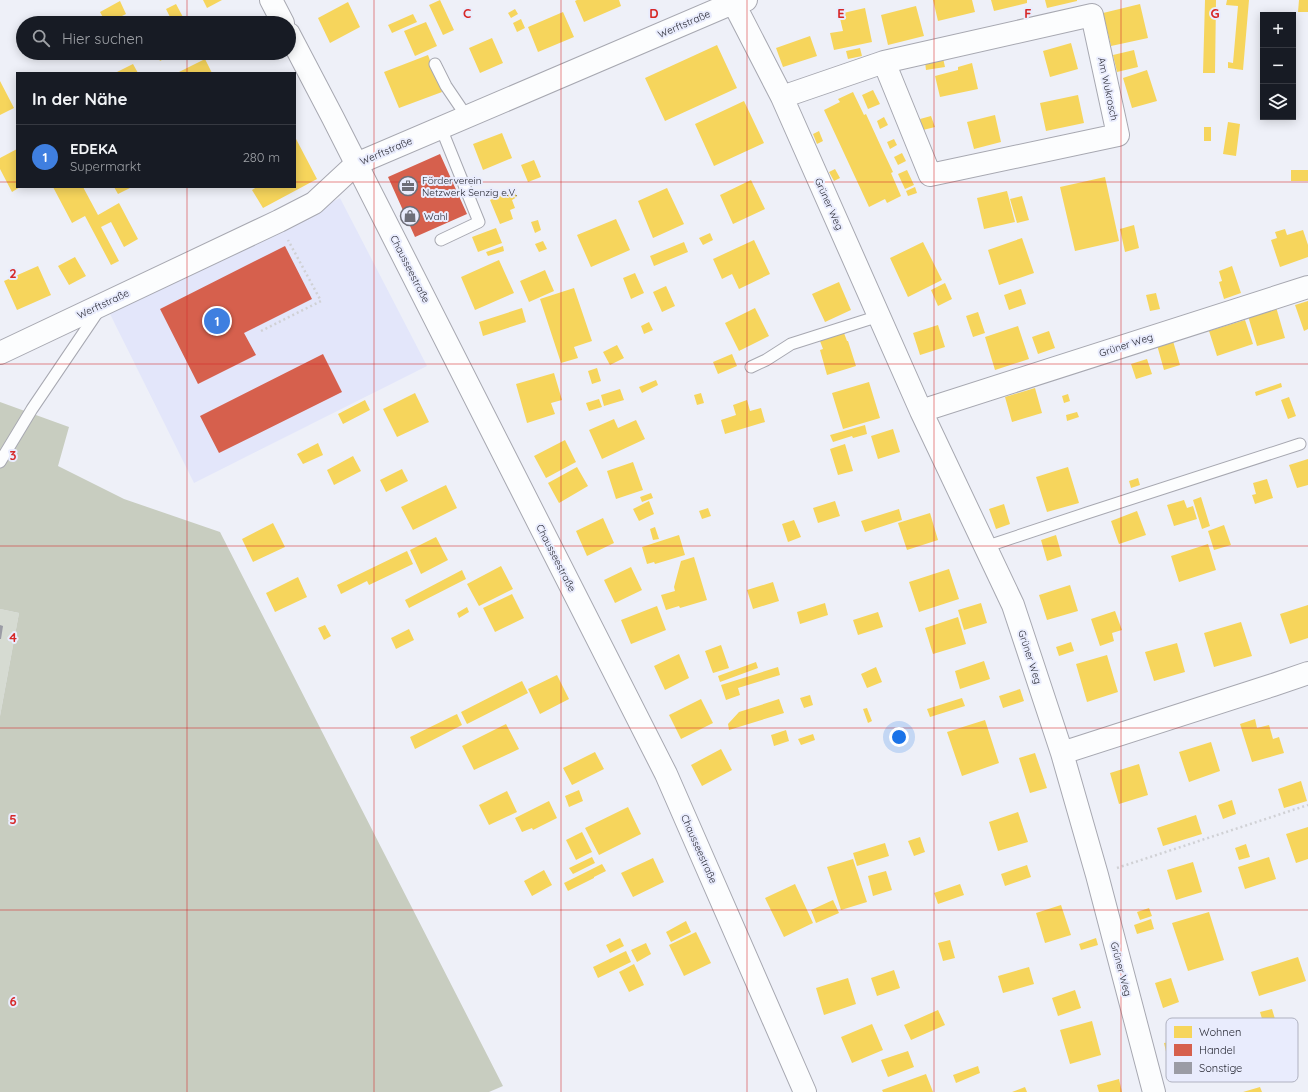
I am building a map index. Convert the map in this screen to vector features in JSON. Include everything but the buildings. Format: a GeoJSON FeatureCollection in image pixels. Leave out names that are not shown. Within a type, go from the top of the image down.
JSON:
{"type":"FeatureCollection","features":[{"type":"Feature","properties":{"kind":"street"},"geometry":{"type":"LineString","coordinates":[[271,0],[280,16]]}},
{"type":"Feature","properties":{"kind":"street","name":"Grüner Weg"},"geometry":{"type":"LineString","coordinates":[[737,1],[782,97],[921,411],[1012,605],[1062,753],[1097,875],[1154,1092]]}},
{"type":"Feature","properties":{"kind":"street","name":"Werftstraße"},"geometry":{"type":"LineString","coordinates":[[0,353],[314,203],[356,164],[737,1]]}},
{"type":"Feature","properties":{"kind":"street","name":"Am Wukrosch"},"geometry":{"type":"LineString","coordinates":[[782,97],[884,62],[1092,15],[1118,135],[930,175],[884,62]]}},
{"type":"Feature","properties":{"kind":"street","name":"Chausseestraße"},"geometry":{"type":"LineString","coordinates":[[296,47],[334,118],[666,774],[805,1092]]}},
{"type":"Feature","properties":{"kind":"street","name":"Grüner Weg"},"geometry":{"type":"LineString","coordinates":[[921,411],[1308,287]]}},
{"type":"Feature","properties":{"kind":"street"},"geometry":{"type":"LineString","coordinates":[[1062,753],[1308,673]]}},
{"type":"Feature","properties":{"kind":"lane"},"geometry":{"type":"LineString","coordinates":[[435,64],[446,86],[466,117]]}},
{"type":"Feature","properties":{"kind":"lane"},"geometry":{"type":"LineString","coordinates":[[441,128],[479,222],[441,240]]}},
{"type":"Feature","properties":{"kind":"lane"},"geometry":{"type":"LineString","coordinates":[[0,462],[32,409],[104,303]]}},
{"type":"Feature","properties":{"kind":"lane"},"geometry":{"type":"LineString","coordinates":[[752,367],[791,344],[879,316]]}},
{"type":"Feature","properties":{"kind":"lane"},"geometry":{"type":"LineString","coordinates":[[985,547],[1087,512],[1300,444]]}},
{"type":"Feature","properties":{"kind":"path"},"geometry":{"type":"LineString","coordinates":[[261,331],[320,301],[279,221]]}},
{"type":"Feature","properties":{"kind":"path"},"geometry":{"type":"LineString","coordinates":[[1097,875],[1308,805]]}},
{"type":"Feature","properties":{"kind":"shaded area"},"geometry":{"type":"Polygon","coordinates":[[[340,198],[427,366],[194,483],[109,312],[340,198]]]}},
{"type":"Feature","properties":{"kind":"shaded area"},"geometry":{"type":"Polygon","coordinates":[[[0,402],[69,427],[58,466],[124,499],[220,532],[503,1086],[489,1092],[0,1092],[0,716],[19,613],[0,609],[0,402]]]}},
{"type":"Feature","properties":{"kind":"shaded area"},"geometry":{"type":"Polygon","coordinates":[[[0,609],[19,613],[0,716],[0,609]]]}},
{"type":"Feature","properties":{"kind":"place","name":"Förderverein Netzwerk Senzig e.V."},"geometry":{"type":"Point","coordinates":[408,186]}},
{"type":"Feature","properties":{"kind":"place","name":"Wahl"},"geometry":{"type":"Point","coordinates":[410,216]}},
{"type":"Feature","properties":{"kind":"place","name":"EDEKA"},"geometry":{"type":"Point","coordinates":[217,321]}}]}
